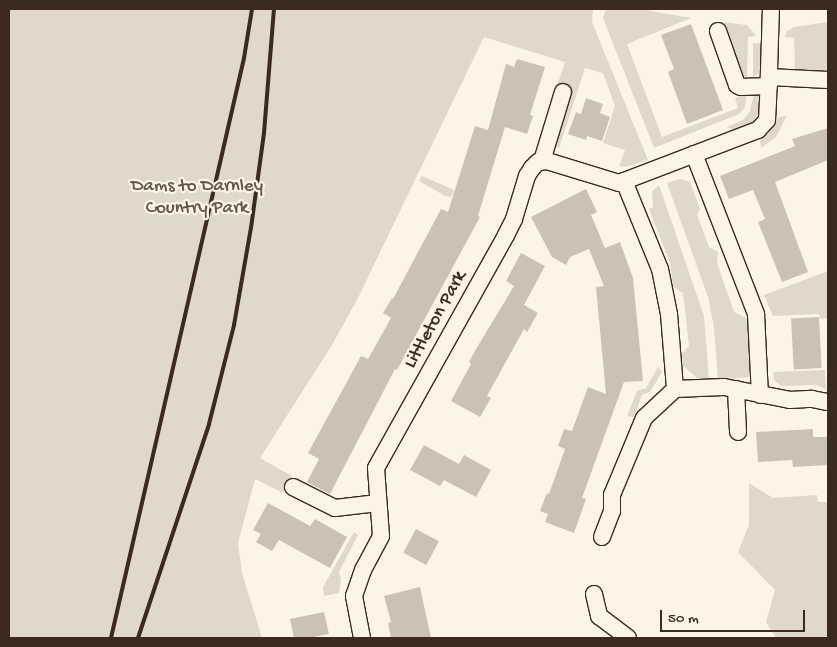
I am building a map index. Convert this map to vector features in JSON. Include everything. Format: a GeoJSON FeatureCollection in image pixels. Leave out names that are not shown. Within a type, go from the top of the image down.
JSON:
{"type":"FeatureCollection","features":[{"type":"Feature","properties":{"kind":"street"},"geometry":{"type":"LineString","coordinates":[[542,161],[619,183],[758,130],[766,120],[771,9]]}},
{"type":"Feature","properties":{"kind":"street"},"geometry":{"type":"LineString","coordinates":[[718,31],[737,85],[741,87],[769,82],[828,80]]}},
{"type":"Feature","properties":{"kind":"street","name":"Littleton Park"},"geometry":{"type":"LineString","coordinates":[[362,638],[354,596],[363,570],[381,536],[376,468],[514,219],[527,176],[532,168],[542,161],[563,92]]}},
{"type":"Feature","properties":{"kind":"street"},"geometry":{"type":"LineString","coordinates":[[694,154],[756,314],[760,395]]}},
{"type":"Feature","properties":{"kind":"street"},"geometry":{"type":"LineString","coordinates":[[624,181],[660,269],[669,314],[675,389]]}},
{"type":"Feature","properties":{"kind":"street"},"geometry":{"type":"LineString","coordinates":[[602,537],[612,511],[612,495],[644,418],[675,389],[736,389],[760,395],[828,402]]}},
{"type":"Feature","properties":{"kind":"street"},"geometry":{"type":"LineString","coordinates":[[736,389],[738,432]]}},
{"type":"Feature","properties":{"kind":"street"},"geometry":{"type":"LineString","coordinates":[[293,487],[336,508],[378,503]]}},
{"type":"Feature","properties":{"kind":"street"},"geometry":{"type":"LineString","coordinates":[[594,594],[599,616],[628,638]]}},
{"type":"Feature","properties":{"kind":"green space","name":"Dams to Darnley Country Park"},"geometry":{"type":"Polygon","coordinates":[[[9,9],[593,9],[592,22],[648,160],[626,167],[619,166],[625,150],[603,143],[615,106],[603,73],[585,68],[559,148],[554,146],[572,89],[558,83],[565,62],[484,37],[357,300],[332,345],[260,458],[292,476],[283,493],[255,479],[238,543],[242,573],[262,638],[9,638],[9,9]]]}},
{"type":"Feature","properties":{"kind":"green space"},"geometry":{"type":"Polygon","coordinates":[[[606,9],[640,9],[691,18],[627,44],[662,137],[738,108],[735,98],[747,94],[745,107],[739,114],[654,148],[603,18],[606,9]]]}},
{"type":"Feature","properties":{"kind":"green space"},"geometry":{"type":"Polygon","coordinates":[[[723,22],[747,25],[756,35],[748,37],[747,78],[743,76],[724,27],[719,24],[723,22]]]}},
{"type":"Feature","properties":{"kind":"green space"},"geometry":{"type":"Polygon","coordinates":[[[828,22],[828,71],[795,69],[794,38],[785,37],[787,31],[794,27],[828,22]]]}},
{"type":"Feature","properties":{"kind":"green space"},"geometry":{"type":"Polygon","coordinates":[[[753,43],[762,43],[762,71],[753,77],[753,43]]]}},
{"type":"Feature","properties":{"kind":"green space"},"geometry":{"type":"Polygon","coordinates":[[[754,94],[762,98],[761,109],[751,125],[738,131],[727,127],[743,120],[750,111],[754,94]]]}},
{"type":"Feature","properties":{"kind":"green space"},"geometry":{"type":"Polygon","coordinates":[[[787,115],[776,137],[761,148],[760,141],[769,132],[777,118],[787,115]]]}},
{"type":"Feature","properties":{"kind":"green space"},"geometry":{"type":"Polygon","coordinates":[[[422,176],[454,190],[451,197],[445,196],[419,181],[422,176]]]}},
{"type":"Feature","properties":{"kind":"green space"},"geometry":{"type":"Polygon","coordinates":[[[680,179],[690,182],[700,209],[697,215],[709,247],[718,252],[717,263],[734,312],[748,319],[750,377],[718,380],[714,327],[708,297],[667,183],[680,179]]]}},
{"type":"Feature","properties":{"kind":"green space"},"geometry":{"type":"Polygon","coordinates":[[[659,185],[704,316],[709,380],[700,381],[681,364],[680,356],[689,346],[683,293],[673,287],[670,263],[649,209],[653,207],[652,191],[659,185]]]}},
{"type":"Feature","properties":{"kind":"green space"},"geometry":{"type":"Polygon","coordinates":[[[828,271],[828,318],[820,319],[819,314],[773,316],[764,295],[828,271]]]}},
{"type":"Feature","properties":{"kind":"green space"},"geometry":{"type":"Polygon","coordinates":[[[658,367],[662,372],[650,392],[642,395],[634,417],[627,416],[637,391],[646,388],[658,367]]]}},
{"type":"Feature","properties":{"kind":"green space"},"geometry":{"type":"Polygon","coordinates":[[[825,370],[826,389],[816,385],[781,386],[774,380],[773,372],[825,370]]]}},
{"type":"Feature","properties":{"kind":"green space"},"geometry":{"type":"Polygon","coordinates":[[[749,483],[773,498],[817,495],[818,502],[828,502],[828,638],[776,638],[766,622],[775,590],[738,552],[749,525],[749,483]]]}},
{"type":"Feature","properties":{"kind":"green space"},"geometry":{"type":"Polygon","coordinates":[[[354,532],[358,535],[339,572],[341,579],[339,593],[324,596],[323,587],[354,532]]]}},
{"type":"Feature","properties":{"kind":"building"},"geometry":{"type":"Polygon","coordinates":[[[691,24],[723,110],[687,124],[668,72],[674,69],[661,35],[691,24]]]}},
{"type":"Feature","properties":{"kind":"building"},"geometry":{"type":"Polygon","coordinates":[[[517,59],[545,67],[530,115],[533,116],[527,134],[505,127],[478,216],[480,217],[397,370],[395,369],[330,494],[307,482],[319,459],[308,453],[361,356],[368,359],[391,318],[383,313],[393,299],[441,209],[448,212],[475,126],[488,130],[506,64],[514,67],[517,59]]]}},
{"type":"Feature","properties":{"kind":"building"},"geometry":{"type":"Polygon","coordinates":[[[586,98],[603,104],[600,113],[610,117],[602,141],[587,136],[586,140],[568,134],[576,112],[581,114],[586,98]]]}},
{"type":"Feature","properties":{"kind":"building"},"geometry":{"type":"Polygon","coordinates":[[[828,128],[828,160],[775,182],[808,272],[782,282],[758,222],[765,219],[753,190],[729,199],[720,176],[795,146],[792,139],[828,128]]]}},
{"type":"Feature","properties":{"kind":"building"},"geometry":{"type":"Polygon","coordinates":[[[586,189],[597,212],[591,215],[605,248],[620,242],[633,278],[643,381],[624,382],[582,498],[586,499],[574,533],[545,522],[548,514],[540,511],[547,493],[549,494],[565,449],[558,446],[564,429],[572,431],[588,387],[606,394],[596,287],[604,286],[589,249],[570,257],[566,265],[552,257],[531,217],[586,189]]]}},
{"type":"Feature","properties":{"kind":"building"},"geometry":{"type":"Polygon","coordinates":[[[521,253],[545,266],[524,305],[538,313],[527,332],[524,329],[487,396],[491,398],[480,417],[451,401],[471,364],[469,362],[476,349],[514,286],[506,281],[521,253]]]}},
{"type":"Feature","properties":{"kind":"building"},"geometry":{"type":"Polygon","coordinates":[[[819,317],[822,368],[794,369],[791,318],[819,317]]]}},
{"type":"Feature","properties":{"kind":"building"},"geometry":{"type":"Polygon","coordinates":[[[813,429],[813,437],[828,437],[828,465],[793,467],[792,460],[758,462],[756,432],[813,429]]]}},
{"type":"Feature","properties":{"kind":"building"},"geometry":{"type":"Polygon","coordinates":[[[424,445],[459,464],[464,455],[491,470],[476,497],[444,480],[440,486],[410,470],[424,445]]]}},
{"type":"Feature","properties":{"kind":"building"},"geometry":{"type":"Polygon","coordinates":[[[268,503],[310,526],[315,519],[347,537],[330,568],[279,540],[272,551],[256,542],[261,534],[253,530],[268,503]]]}},
{"type":"Feature","properties":{"kind":"building"},"geometry":{"type":"Polygon","coordinates":[[[416,529],[439,541],[426,565],[403,553],[416,529]]]}},
{"type":"Feature","properties":{"kind":"building"},"geometry":{"type":"Polygon","coordinates":[[[420,587],[431,638],[391,638],[388,623],[391,622],[384,596],[420,587]]]}},
{"type":"Feature","properties":{"kind":"building"},"geometry":{"type":"Polygon","coordinates":[[[324,612],[329,634],[309,638],[294,638],[290,619],[324,612]]]}},
{"type":"Feature","properties":{"kind":"railway"},"geometry":{"type":"LineString","coordinates":[[111,638],[244,58],[252,9]]}},
{"type":"Feature","properties":{"kind":"railway"},"geometry":{"type":"LineString","coordinates":[[138,638],[209,424],[234,325],[251,228],[264,133],[274,9]]}}]}
